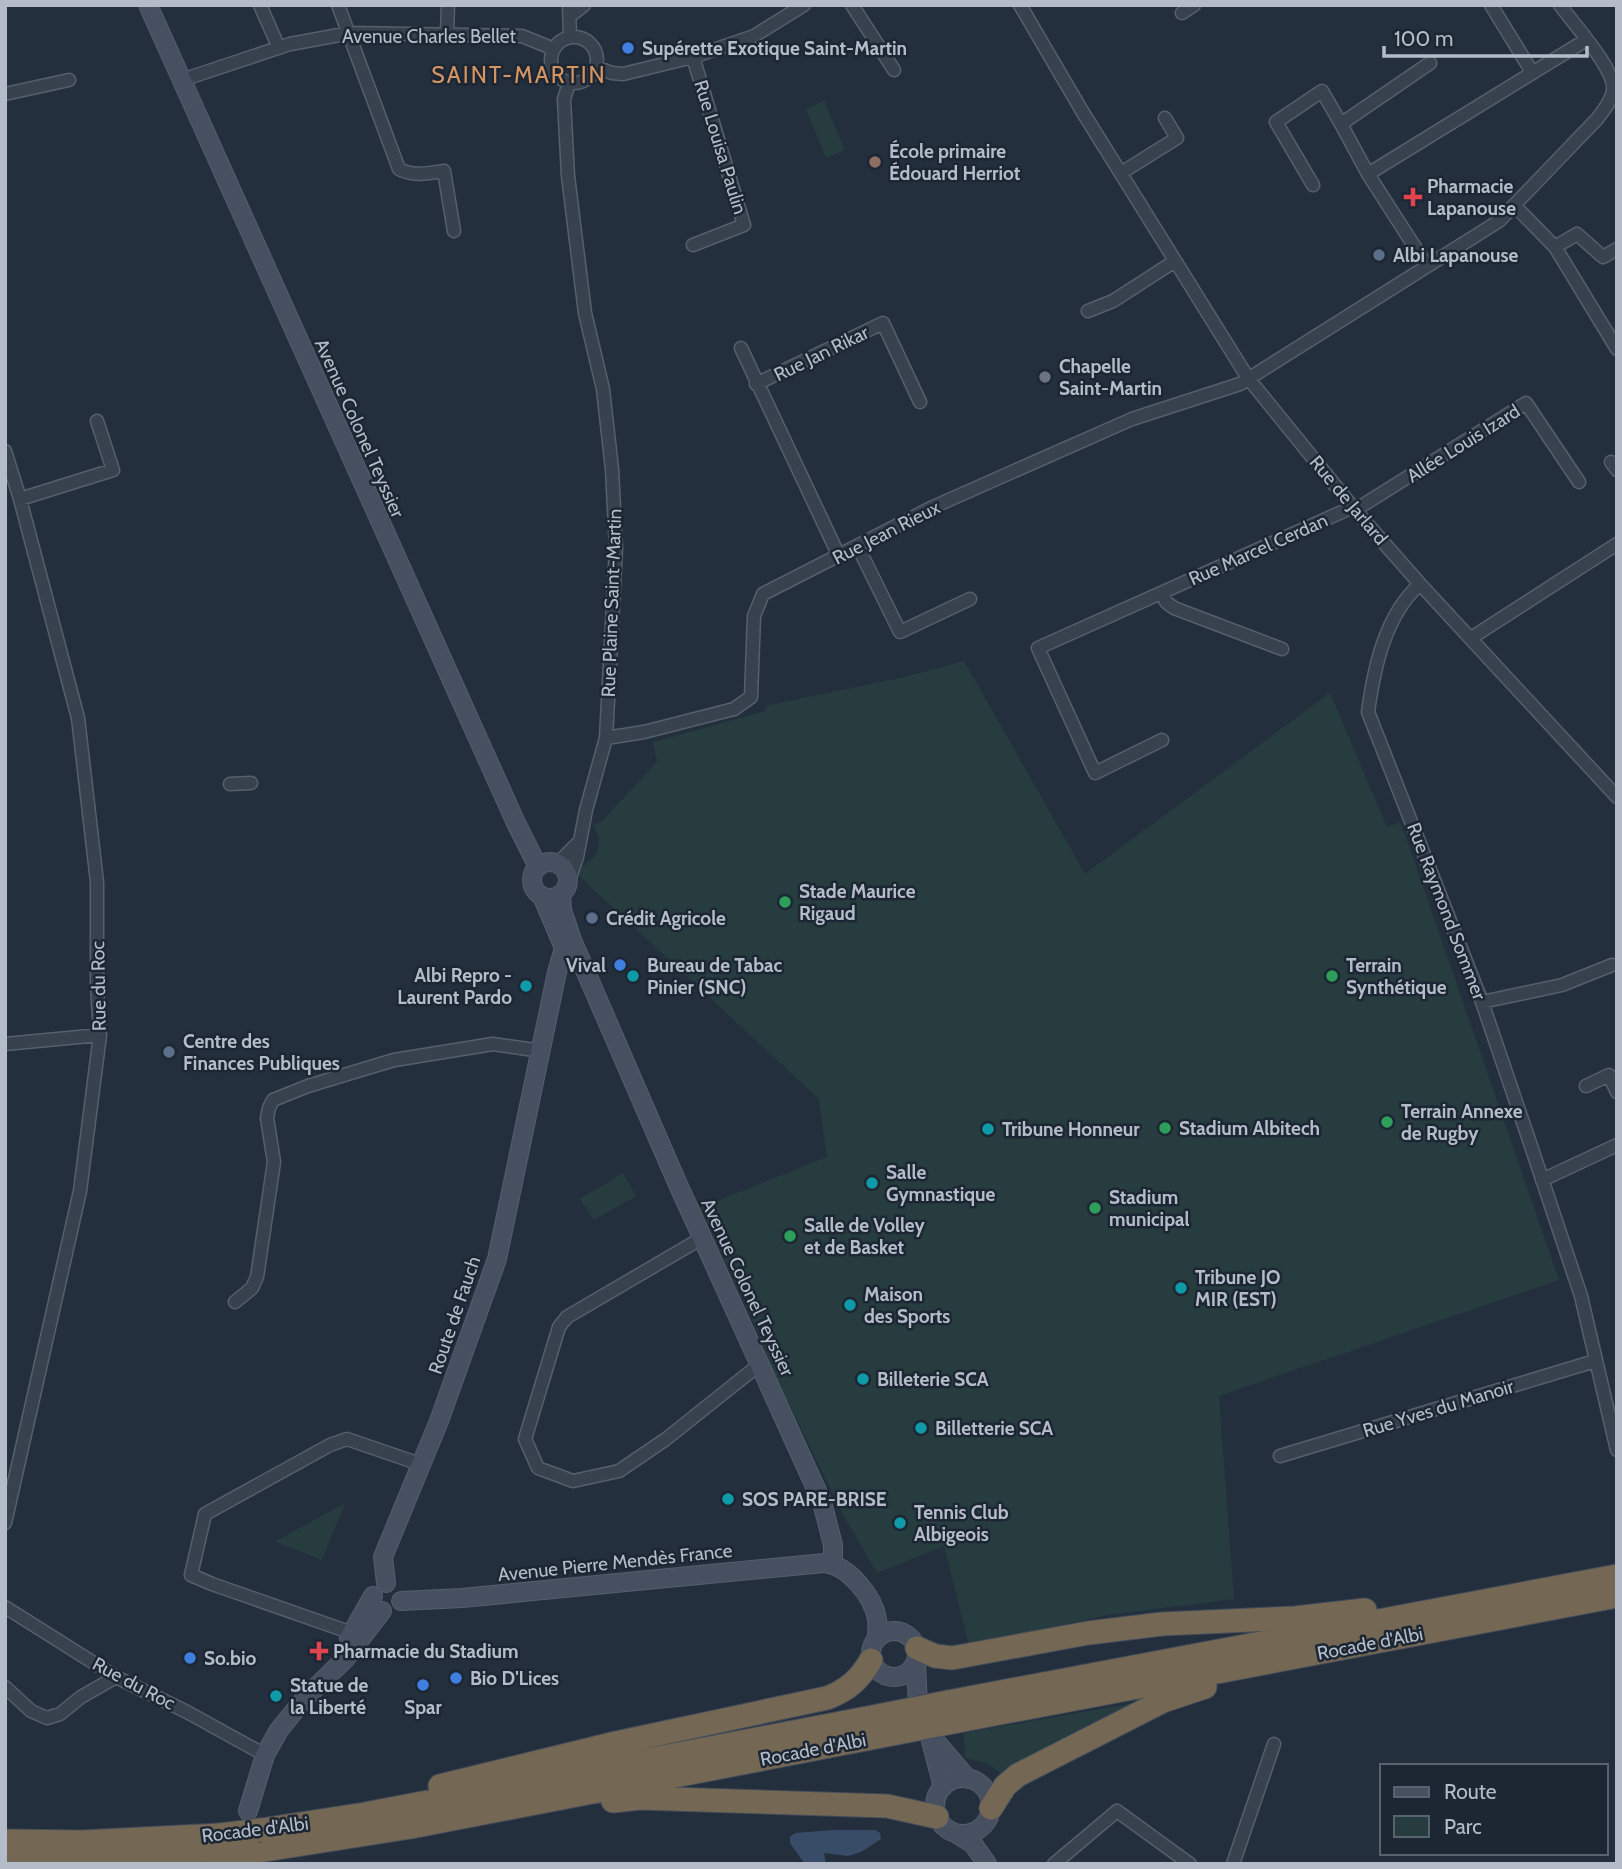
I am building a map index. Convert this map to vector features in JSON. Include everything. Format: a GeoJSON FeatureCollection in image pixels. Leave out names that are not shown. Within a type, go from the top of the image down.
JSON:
{"type":"FeatureCollection","features":[{"type":"Feature","properties":{"kind":"highway","name":"Rocade d'Albi"},"geometry":{"type":"LineString","coordinates":[[5,1842],[218,1845],[252,1852],[352,1837],[542,1801],[953,1711],[1438,1610],[1617,1576]]}},
{"type":"Feature","properties":{"kind":"highway","name":"Rocade d'Albi"},"geometry":{"type":"LineString","coordinates":[[953,1711],[1238,1669],[1617,1597]]}},
{"type":"Feature","properties":{"kind":"highway"},"geometry":{"type":"LineString","coordinates":[[912,1648],[935,1656],[952,1658],[1088,1633],[1162,1623],[1295,1618],[1411,1604],[1438,1610]]}},
{"type":"Feature","properties":{"kind":"highway"},"geometry":{"type":"LineString","coordinates":[[365,1814],[387,1800],[486,1773],[827,1698],[842,1693],[860,1679],[871,1660]]}},
{"type":"Feature","properties":{"kind":"highway"},"geometry":{"type":"LineString","coordinates":[[988,1815],[1005,1786],[1018,1775],[1163,1701],[1227,1680],[1238,1669]]}},
{"type":"Feature","properties":{"kind":"highway","name":"Rocade d'Albi"},"geometry":{"type":"LineString","coordinates":[[5,1862],[127,1861],[218,1845],[261,1830],[892,1724]]}},
{"type":"Feature","properties":{"kind":"highway"},"geometry":{"type":"LineString","coordinates":[[542,1801],[563,1808],[640,1798],[887,1806],[937,1816]]}},
{"type":"Feature","properties":{"kind":"main road","name":"Avenue Colonel Teyssier"},"geometry":{"type":"LineString","coordinates":[[148,5],[317,386],[538,867]]}},
{"type":"Feature","properties":{"kind":"main road"},"geometry":{"type":"LineString","coordinates":[[547,863],[557,864],[565,872],[564,889],[552,898],[542,896],[534,888],[533,877],[538,867],[547,863]]}},
{"type":"Feature","properties":{"kind":"main road","name":"Avenue Colonel Teyssier"},"geometry":{"type":"LineString","coordinates":[[564,889],[562,910],[586,972],[702,1238],[822,1502],[833,1545],[833,1564]]}},
{"type":"Feature","properties":{"kind":"main road","name":"Avenue Colonel Teyssier"},"geometry":{"type":"LineString","coordinates":[[542,896],[564,948],[586,972]]}},
{"type":"Feature","properties":{"kind":"main road","name":"Route de Fauch"},"geometry":{"type":"LineString","coordinates":[[248,1811],[265,1755],[287,1718],[352,1652],[380,1597],[383,1557],[439,1421],[497,1259],[564,948]]}},
{"type":"Feature","properties":{"kind":"main road","name":"Avenue Pierre Mendès France"},"geometry":{"type":"LineString","coordinates":[[380,1597],[398,1588],[401,1601],[462,1598],[799,1564],[833,1564]]}},
{"type":"Feature","properties":{"kind":"main road"},"geometry":{"type":"LineString","coordinates":[[833,1564],[852,1578],[874,1610],[912,1648],[918,1706],[892,1677],[879,1672],[871,1660],[871,1648],[877,1637],[889,1630],[912,1648]]}},
{"type":"Feature","properties":{"kind":"main road","name":"Route de Fauch"},"geometry":{"type":"LineString","coordinates":[[323,1680],[352,1633],[380,1597]]}},
{"type":"Feature","properties":{"kind":"main road"},"geometry":{"type":"LineString","coordinates":[[874,1610],[877,1637]]}},
{"type":"Feature","properties":{"kind":"main road"},"geometry":{"type":"LineString","coordinates":[[892,1677],[906,1674],[912,1648]]}},
{"type":"Feature","properties":{"kind":"main road"},"geometry":{"type":"LineString","coordinates":[[943,1787],[930,1735],[968,1779]]}},
{"type":"Feature","properties":{"kind":"main road"},"geometry":{"type":"LineString","coordinates":[[968,1779],[985,1789],[989,1798],[988,1864],[973,1844],[942,1824],[937,1816],[935,1801],[950,1781],[968,1779]]}},
{"type":"Feature","properties":{"kind":"main road"},"geometry":{"type":"LineString","coordinates":[[957,1834],[975,1831],[988,1815]]}},
{"type":"Feature","properties":{"kind":"street"},"geometry":{"type":"LineString","coordinates":[[260,5],[279,48]]}},
{"type":"Feature","properties":{"kind":"street"},"geometry":{"type":"LineString","coordinates":[[338,5],[351,33],[399,169],[419,175],[444,171],[454,231]]}},
{"type":"Feature","properties":{"kind":"street"},"geometry":{"type":"LineString","coordinates":[[447,34],[448,5]]}},
{"type":"Feature","properties":{"kind":"street"},"geometry":{"type":"LineString","coordinates":[[570,37],[569,10],[584,5]]}},
{"type":"Feature","properties":{"kind":"street"},"geometry":{"type":"LineString","coordinates":[[596,66],[623,74],[693,57],[754,36],[804,5]]}},
{"type":"Feature","properties":{"kind":"street"},"geometry":{"type":"LineString","coordinates":[[852,5],[894,70]]}},
{"type":"Feature","properties":{"kind":"street","name":"Rue de Jarlard"},"geometry":{"type":"LineString","coordinates":[[1020,5],[1248,378],[1420,584],[1617,797]]}},
{"type":"Feature","properties":{"kind":"street"},"geometry":{"type":"LineString","coordinates":[[1182,13],[1194,5]]}},
{"type":"Feature","properties":{"kind":"street"},"geometry":{"type":"LineString","coordinates":[[1491,5],[1532,72]]}},
{"type":"Feature","properties":{"kind":"street"},"geometry":{"type":"LineString","coordinates":[[1560,5],[1608,72],[1615,89]]}},
{"type":"Feature","properties":{"kind":"street","name":"Avenue Charles Bellet"},"geometry":{"type":"LineString","coordinates":[[182,80],[279,48],[330,35],[351,33],[522,36],[540,41],[554,49]]}},
{"type":"Feature","properties":{"kind":"street"},"geometry":{"type":"LineString","coordinates":[[570,37],[585,40],[595,52],[596,66],[588,79],[579,83],[562,80],[553,70],[551,56],[554,49],[558,43],[570,37]]}},
{"type":"Feature","properties":{"kind":"street"},"geometry":{"type":"LineString","coordinates":[[1368,174],[1586,40]]}},
{"type":"Feature","properties":{"kind":"street","name":"Rue Louisa Paulin"},"geometry":{"type":"LineString","coordinates":[[693,57],[744,225],[693,245]]}},
{"type":"Feature","properties":{"kind":"street"},"geometry":{"type":"LineString","coordinates":[[1341,124],[1430,63]]}},
{"type":"Feature","properties":{"kind":"street"},"geometry":{"type":"LineString","coordinates":[[5,94],[69,80]]}},
{"type":"Feature","properties":{"kind":"street","name":"Rue Plaine Saint-Martin"},"geometry":{"type":"LineString","coordinates":[[557,864],[581,838],[606,738],[616,548],[604,389],[585,313],[568,176],[564,99],[569,83]]}},
{"type":"Feature","properties":{"kind":"street","name":"Rue Jean Rieux"},"geometry":{"type":"LineString","coordinates":[[606,738],[644,732],[734,709],[751,697],[754,616],[763,594],[933,507],[1132,419],[1240,384],[1499,221],[1597,119],[1615,89]]}},
{"type":"Feature","properties":{"kind":"street"},"geometry":{"type":"LineString","coordinates":[[1313,185],[1276,122],[1322,91],[1368,174],[1427,266]]}},
{"type":"Feature","properties":{"kind":"street"},"geometry":{"type":"LineString","coordinates":[[1121,173],[1177,138],[1165,118]]}},
{"type":"Feature","properties":{"kind":"street"},"geometry":{"type":"LineString","coordinates":[[1514,205],[1555,247],[1617,349]]}},
{"type":"Feature","properties":{"kind":"street"},"geometry":{"type":"LineString","coordinates":[[1555,247],[1577,234],[1603,257],[1617,249]]}},
{"type":"Feature","properties":{"kind":"street"},"geometry":{"type":"LineString","coordinates":[[1088,312],[1113,301],[1175,261]]}},
{"type":"Feature","properties":{"kind":"street","name":"Rue Jan Rikar"},"geometry":{"type":"LineString","coordinates":[[756,384],[883,323],[920,402]]}},
{"type":"Feature","properties":{"kind":"street","name":"Rue Jan Rikar"},"geometry":{"type":"LineString","coordinates":[[741,348],[839,556]]}},
{"type":"Feature","properties":{"kind":"street","name":"Allée Louis Izard"},"geometry":{"type":"LineString","coordinates":[[1354,508],[1526,403],[1550,443],[1579,482]]}},
{"type":"Feature","properties":{"kind":"street"},"geometry":{"type":"LineString","coordinates":[[20,499],[113,470],[97,421]]}},
{"type":"Feature","properties":{"kind":"street","name":"Rue du Roc"},"geometry":{"type":"LineString","coordinates":[[5,451],[78,718],[97,881],[100,1035],[80,1191],[5,1523]]}},
{"type":"Feature","properties":{"kind":"street","name":"Rue Marcel Cerdan"},"geometry":{"type":"LineString","coordinates":[[1161,740],[1095,773],[1038,648],[1354,508]]}},
{"type":"Feature","properties":{"kind":"street"},"geometry":{"type":"LineString","coordinates":[[1471,638],[1617,544]]}},
{"type":"Feature","properties":{"kind":"street"},"geometry":{"type":"LineString","coordinates":[[858,547],[900,632],[970,599]]}},
{"type":"Feature","properties":{"kind":"street","name":"Rue Raymond Sommer"},"geometry":{"type":"LineString","coordinates":[[1420,584],[1398,609],[1374,670],[1368,712],[1482,1002],[1581,1296],[1595,1361],[1615,1431],[1617,1450]]}},
{"type":"Feature","properties":{"kind":"street","name":"Rue Marcel Cerdan"},"geometry":{"type":"LineString","coordinates":[[1163,593],[1174,608],[1283,649]]}},
{"type":"Feature","properties":{"kind":"street"},"geometry":{"type":"LineString","coordinates":[[230,784],[251,783]]}},
{"type":"Feature","properties":{"kind":"street"},"geometry":{"type":"LineString","coordinates":[[564,889],[578,857],[581,838]]}},
{"type":"Feature","properties":{"kind":"street"},"geometry":{"type":"LineString","coordinates":[[1482,1002],[1562,985],[1612,965]]}},
{"type":"Feature","properties":{"kind":"street"},"geometry":{"type":"LineString","coordinates":[[5,1044],[100,1035]]}},
{"type":"Feature","properties":{"kind":"street"},"geometry":{"type":"LineString","coordinates":[[235,1302],[252,1288],[257,1277],[275,1154],[267,1118],[273,1100],[308,1086],[394,1060],[493,1044],[541,1051]]}},
{"type":"Feature","properties":{"kind":"street"},"geometry":{"type":"LineString","coordinates":[[1586,1086],[1609,1075],[1617,1092]]}},
{"type":"Feature","properties":{"kind":"street"},"geometry":{"type":"LineString","coordinates":[[1542,1180],[1617,1145]]}},
{"type":"Feature","properties":{"kind":"street"},"geometry":{"type":"LineString","coordinates":[[702,1238],[567,1317],[559,1327],[524,1438],[530,1455],[538,1468],[573,1481],[619,1471],[666,1439],[760,1364]]}},
{"type":"Feature","properties":{"kind":"street","name":"Rue Yves du Manoir"},"geometry":{"type":"LineString","coordinates":[[1280,1456],[1595,1361]]}},
{"type":"Feature","properties":{"kind":"street"},"geometry":{"type":"LineString","coordinates":[[352,1633],[191,1575],[205,1514],[330,1444],[347,1439],[420,1464]]}},
{"type":"Feature","properties":{"kind":"street","name":"Rue du Roc"},"geometry":{"type":"LineString","coordinates":[[5,1607],[116,1677],[265,1755]]}},
{"type":"Feature","properties":{"kind":"street"},"geometry":{"type":"LineString","coordinates":[[5,1687],[39,1716],[54,1717],[81,1697],[116,1677]]}},
{"type":"Feature","properties":{"kind":"street"},"geometry":{"type":"LineString","coordinates":[[1233,1864],[1274,1744]]}},
{"type":"Feature","properties":{"kind":"street"},"geometry":{"type":"LineString","coordinates":[[1054,1864],[1117,1811],[1190,1864]]}},
{"type":"Feature","properties":{"kind":"green space"},"geometry":{"type":"Polygon","coordinates":[[[824,101],[845,150],[826,158],[806,109],[824,101]]]}},
{"type":"Feature","properties":{"kind":"green space","name":"Stadium Albitech"},"geometry":{"type":"Polygon","coordinates":[[[964,661],[1085,874],[1330,693],[1387,827],[1400,822],[1406,837],[1559,1280],[1219,1396],[1234,1599],[1108,1615],[969,1645],[944,1546],[877,1573],[839,1507],[769,1362],[763,1343],[700,1208],[827,1157],[819,1099],[578,875],[579,869],[598,851],[599,840],[593,825],[601,822],[657,762],[653,742],[766,711],[765,707],[769,705],[900,678],[964,661]]]}},
{"type":"Feature","properties":{"kind":"green space"},"geometry":{"type":"Polygon","coordinates":[[[623,1173],[636,1196],[594,1220],[580,1199],[623,1173]]]}},
{"type":"Feature","properties":{"kind":"green space"},"geometry":{"type":"Polygon","coordinates":[[[345,1503],[322,1560],[276,1542],[276,1541],[345,1503]]]}},
{"type":"Feature","properties":{"kind":"green space"},"geometry":{"type":"Polygon","coordinates":[[[1134,1703],[1006,1778],[987,1763],[965,1758],[964,1733],[1134,1703]]]}},
{"type":"Feature","properties":{"kind":"water"},"geometry":{"type":"Polygon","coordinates":[[[875,1830],[880,1833],[881,1839],[861,1852],[848,1856],[824,1853],[826,1864],[805,1864],[790,1843],[790,1837],[795,1833],[875,1830]]]}},
{"type":"Feature","properties":{"kind":"place","name":"Supérette Exotique Saint-Martin"},"geometry":{"type":"Point","coordinates":[628,48]}},
{"type":"Feature","properties":{"kind":"place","name":"École primaire Édouard Herriot"},"geometry":{"type":"Point","coordinates":[875,162]}},
{"type":"Feature","properties":{"kind":"place","name":"Pharmacie Lapanouse"},"geometry":{"type":"Point","coordinates":[1413,197]}},
{"type":"Feature","properties":{"kind":"place","name":"Albi Lapanouse"},"geometry":{"type":"Point","coordinates":[1379,255]}},
{"type":"Feature","properties":{"kind":"place","name":"Chapelle Saint-Martin"},"geometry":{"type":"Point","coordinates":[1045,377]}},
{"type":"Feature","properties":{"kind":"place","name":"Stade Maurice Rigaud"},"geometry":{"type":"Point","coordinates":[785,902]}},
{"type":"Feature","properties":{"kind":"place","name":"Crédit Agricole"},"geometry":{"type":"Point","coordinates":[592,918]}},
{"type":"Feature","properties":{"kind":"place","name":"Vival"},"geometry":{"type":"Point","coordinates":[620,965]}},
{"type":"Feature","properties":{"kind":"place","name":"Bureau de Tabac Pinier (SNC)"},"geometry":{"type":"Point","coordinates":[633,976]}},
{"type":"Feature","properties":{"kind":"place","name":"Terrain Synthétique"},"geometry":{"type":"Point","coordinates":[1332,976]}},
{"type":"Feature","properties":{"kind":"place","name":"Albi Repro - Laurent Pardo"},"geometry":{"type":"Point","coordinates":[526,986]}},
{"type":"Feature","properties":{"kind":"place","name":"Centre des Finances Publiques"},"geometry":{"type":"Point","coordinates":[169,1052]}},
{"type":"Feature","properties":{"kind":"place","name":"Terrain Annexe de Rugby"},"geometry":{"type":"Point","coordinates":[1387,1122]}},
{"type":"Feature","properties":{"kind":"place","name":"Stadium Albitech"},"geometry":{"type":"Point","coordinates":[1165,1128]}},
{"type":"Feature","properties":{"kind":"place","name":"Tribune Honneur"},"geometry":{"type":"Point","coordinates":[988,1129]}},
{"type":"Feature","properties":{"kind":"place","name":"Salle Gymnastique"},"geometry":{"type":"Point","coordinates":[872,1183]}},
{"type":"Feature","properties":{"kind":"place","name":"Stadium municipal"},"geometry":{"type":"Point","coordinates":[1095,1208]}},
{"type":"Feature","properties":{"kind":"place","name":"Salle de Volley et de Basket"},"geometry":{"type":"Point","coordinates":[790,1236]}},
{"type":"Feature","properties":{"kind":"place","name":"Tribune JO MIR (EST)"},"geometry":{"type":"Point","coordinates":[1181,1288]}},
{"type":"Feature","properties":{"kind":"place","name":"Maison des Sports"},"geometry":{"type":"Point","coordinates":[850,1305]}},
{"type":"Feature","properties":{"kind":"place","name":"Billeterie SCA"},"geometry":{"type":"Point","coordinates":[863,1379]}},
{"type":"Feature","properties":{"kind":"place","name":"Billetterie SCA"},"geometry":{"type":"Point","coordinates":[921,1428]}},
{"type":"Feature","properties":{"kind":"place","name":"SOS PARE-BRISE"},"geometry":{"type":"Point","coordinates":[728,1499]}},
{"type":"Feature","properties":{"kind":"place","name":"Tennis Club Albigeois"},"geometry":{"type":"Point","coordinates":[900,1523]}},
{"type":"Feature","properties":{"kind":"place","name":"Pharmacie du Stadium"},"geometry":{"type":"Point","coordinates":[319,1651]}},
{"type":"Feature","properties":{"kind":"place","name":"So.bio"},"geometry":{"type":"Point","coordinates":[190,1658]}},
{"type":"Feature","properties":{"kind":"place","name":"Bio D'Lices"},"geometry":{"type":"Point","coordinates":[456,1678]}},
{"type":"Feature","properties":{"kind":"place","name":"Spar"},"geometry":{"type":"Point","coordinates":[423,1685]}},
{"type":"Feature","properties":{"kind":"place","name":"Statue de la Liberté"},"geometry":{"type":"Point","coordinates":[276,1696]}},
{"type":"Feature","properties":{"kind":"district","name":"SAINT-MARTIN"},"geometry":{"type":"Point","coordinates":[519,75]}}]}
